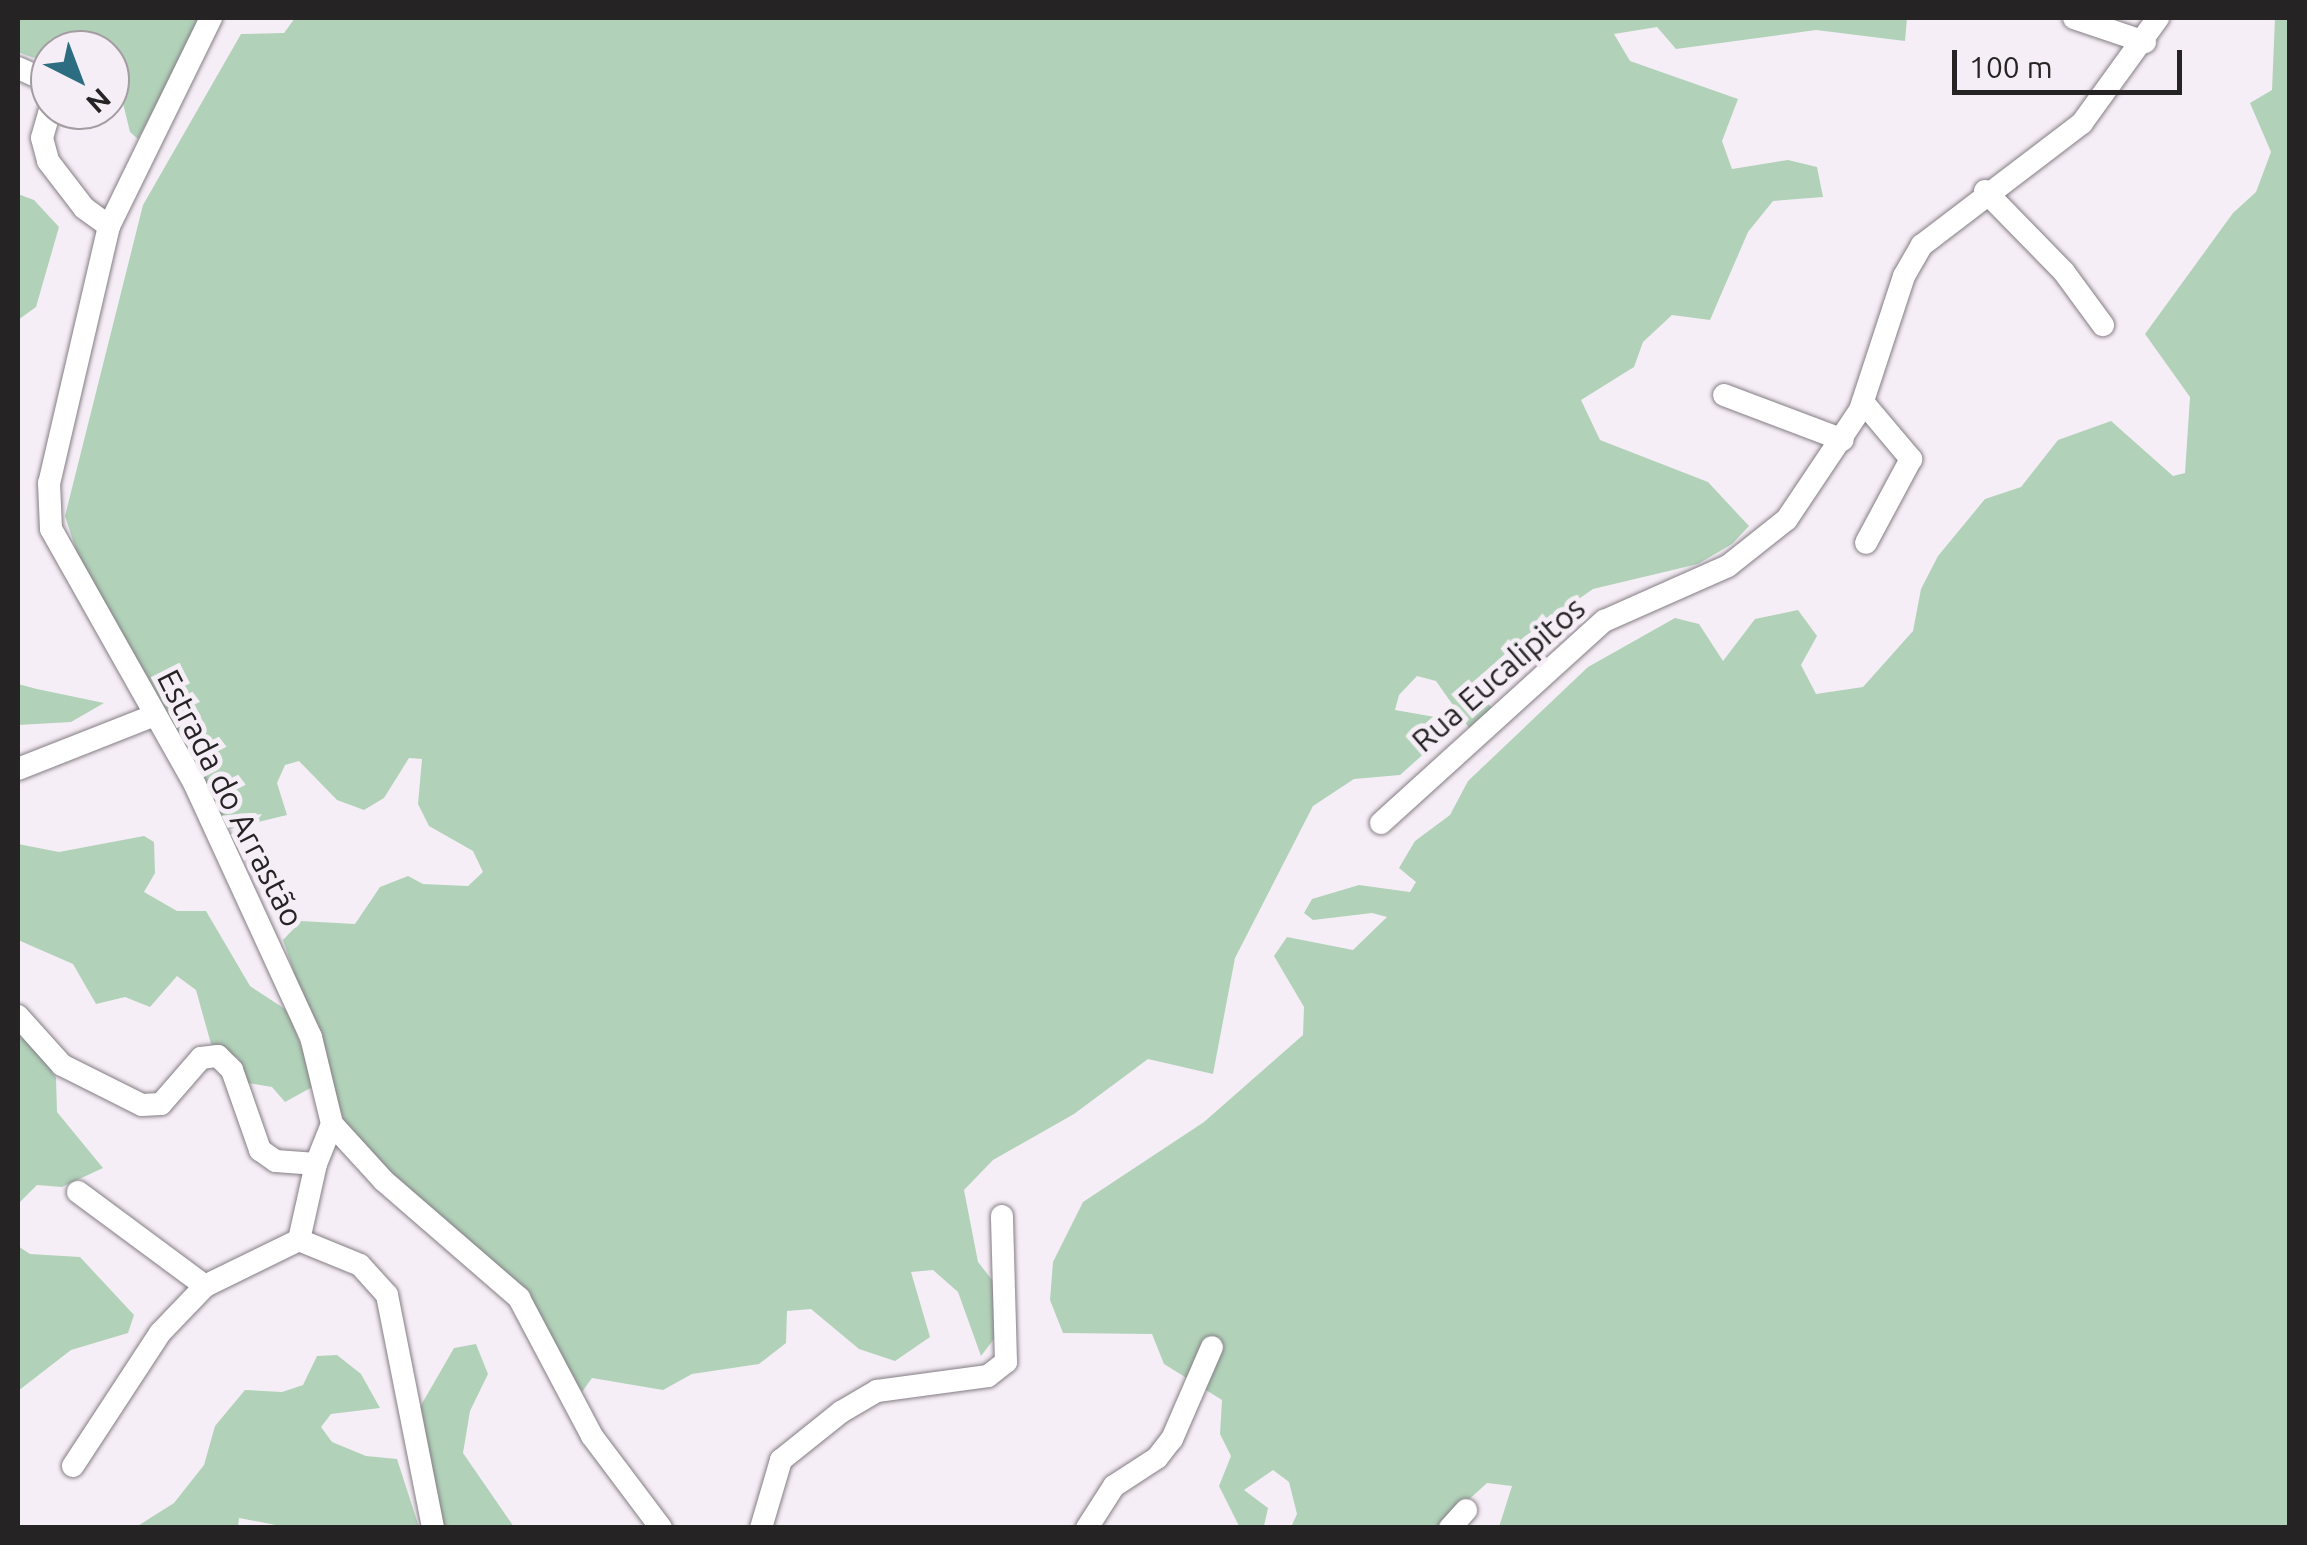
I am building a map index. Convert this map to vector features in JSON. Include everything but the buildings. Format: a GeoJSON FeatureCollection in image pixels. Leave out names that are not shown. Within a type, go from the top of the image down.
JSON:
{"type":"FeatureCollection","features":[{"type":"Feature","properties":{"kind":"street","name":"Estrada do Arrastão"},"geometry":{"type":"LineString","coordinates":[[211,18],[109,226],[47,510],[64,557],[155,714],[311,1037],[332,1124],[384,1181],[519,1298],[592,1436],[661,1528]]}},
{"type":"Feature","properties":{"kind":"street"},"geometry":{"type":"LineString","coordinates":[[2074,18],[2145,42]]}},
{"type":"Feature","properties":{"kind":"street","name":"Rua Eucalipitos"},"geometry":{"type":"LineString","coordinates":[[1381,823],[1604,621],[1728,566],[1787,519],[1843,440],[1863,402],[1904,276],[1922,246],[1985,191],[2082,123],[2145,42],[2158,18]]}},
{"type":"Feature","properties":{"kind":"street"},"geometry":{"type":"LineString","coordinates":[[44,130],[42,138],[48,161],[84,208],[109,226]]}},
{"type":"Feature","properties":{"kind":"street"},"geometry":{"type":"LineString","coordinates":[[1985,191],[2064,272],[2103,325]]}},
{"type":"Feature","properties":{"kind":"street"},"geometry":{"type":"LineString","coordinates":[[1724,395],[1843,440]]}},
{"type":"Feature","properties":{"kind":"street"},"geometry":{"type":"LineString","coordinates":[[1863,402],[1911,459],[1866,543]]}},
{"type":"Feature","properties":{"kind":"street"},"geometry":{"type":"LineString","coordinates":[[18,769],[155,714]]}},
{"type":"Feature","properties":{"kind":"street"},"geometry":{"type":"LineString","coordinates":[[18,1016],[62,1065],[142,1105],[162,1104],[202,1058],[218,1056],[232,1070],[260,1150],[276,1161],[316,1164]]}},
{"type":"Feature","properties":{"kind":"street"},"geometry":{"type":"LineString","coordinates":[[299,1240],[316,1164],[332,1124]]}},
{"type":"Feature","properties":{"kind":"street"},"geometry":{"type":"LineString","coordinates":[[78,1192],[205,1286]]}},
{"type":"Feature","properties":{"kind":"street"},"geometry":{"type":"LineString","coordinates":[[760,1528],[782,1460],[841,1412],[877,1391],[988,1376],[1006,1362],[1002,1216]]}},
{"type":"Feature","properties":{"kind":"street"},"geometry":{"type":"LineString","coordinates":[[73,1466],[160,1333],[205,1286],[299,1240],[360,1266],[387,1296],[433,1528]]}},
{"type":"Feature","properties":{"kind":"street"},"geometry":{"type":"LineString","coordinates":[[1086,1528],[1114,1486],[1156,1458],[1172,1440],[1212,1346]]}},
{"type":"Feature","properties":{"kind":"street"},"geometry":{"type":"LineString","coordinates":[[1450,1528],[1466,1510]]}},
{"type":"Feature","properties":{"kind":"green space"},"geometry":{"type":"Polygon","coordinates":[[[18,18],[203,18],[138,139],[130,130],[130,30],[30,30],[30,56],[18,52],[18,18]]]}},
{"type":"Feature","properties":{"kind":"green space"},"geometry":{"type":"Polygon","coordinates":[[[295,18],[1907,18],[1905,41],[1816,30],[1676,49],[1657,27],[1614,34],[1630,61],[1738,99],[1722,141],[1732,169],[1788,160],[1817,167],[1823,197],[1773,201],[1748,232],[1710,320],[1672,315],[1643,342],[1634,367],[1581,400],[1600,440],[1708,482],[1749,526],[1732,544],[1698,564],[1593,589],[1524,637],[1469,686],[1504,719],[1485,738],[1469,728],[1436,681],[1417,676],[1399,695],[1395,710],[1435,717],[1436,743],[1400,775],[1354,779],[1313,806],[1235,958],[1213,1074],[1148,1059],[1074,1114],[993,1160],[964,1190],[978,1262],[1000,1290],[1000,1331],[981,1356],[958,1292],[933,1270],[911,1272],[930,1337],[895,1361],[859,1349],[811,1309],[787,1311],[786,1343],[759,1364],[692,1374],[663,1390],[592,1378],[582,1392],[550,1341],[348,1133],[283,940],[301,921],[355,924],[380,887],[408,876],[423,884],[468,886],[483,872],[473,851],[429,826],[418,804],[422,759],[409,758],[384,798],[364,810],[337,800],[299,761],[285,765],[277,783],[287,815],[230,829],[93,601],[65,516],[143,205],[241,34],[284,33],[295,18]]]}},
{"type":"Feature","properties":{"kind":"green space"},"geometry":{"type":"Polygon","coordinates":[[[2275,18],[2289,18],[2289,1527],[1499,1527],[1512,1486],[1487,1483],[1439,1527],[1291,1527],[1297,1514],[1289,1482],[1273,1470],[1244,1490],[1268,1508],[1264,1526],[1239,1526],[1219,1486],[1231,1456],[1220,1434],[1222,1400],[1164,1364],[1152,1334],[1063,1333],[1050,1300],[1053,1262],[1083,1202],[1204,1122],[1303,1035],[1304,1007],[1274,956],[1287,937],[1353,950],[1387,917],[1372,913],[1313,920],[1304,913],[1312,899],[1359,885],[1410,892],[1416,882],[1399,868],[1415,841],[1450,815],[1468,781],[1588,667],[1675,618],[1699,624],[1723,661],[1755,619],[1798,610],[1817,636],[1801,665],[1816,694],[1863,687],[1913,631],[1921,589],[1938,556],[1985,499],[2021,487],[2058,440],[2111,421],[2173,476],[2185,473],[2190,397],[2145,334],[2233,213],[2256,192],[2271,152],[2250,103],[2272,90],[2275,18]]]}},
{"type":"Feature","properties":{"kind":"green space"},"geometry":{"type":"Polygon","coordinates":[[[18,194],[34,200],[59,227],[36,307],[18,320],[18,194]]]}},
{"type":"Feature","properties":{"kind":"green space"},"geometry":{"type":"Polygon","coordinates":[[[18,684],[104,703],[71,722],[18,725],[18,684]]]}},
{"type":"Feature","properties":{"kind":"green space"},"geometry":{"type":"Polygon","coordinates":[[[144,836],[154,842],[155,873],[144,892],[177,911],[206,911],[250,986],[288,1011],[316,1085],[285,1102],[272,1087],[248,1083],[238,1058],[211,1044],[196,990],[177,976],[150,1007],[125,997],[96,1004],[73,964],[18,940],[18,844],[59,852],[144,836]]]}},
{"type":"Feature","properties":{"kind":"green space"},"geometry":{"type":"Polygon","coordinates":[[[18,1024],[56,1077],[57,1112],[103,1168],[62,1187],[37,1185],[18,1204],[18,1024]]]}},
{"type":"Feature","properties":{"kind":"green space"},"geometry":{"type":"Polygon","coordinates":[[[18,1246],[30,1254],[80,1257],[134,1315],[128,1333],[71,1350],[18,1391],[18,1246]]]}},
{"type":"Feature","properties":{"kind":"green space"},"geometry":{"type":"Polygon","coordinates":[[[476,1344],[488,1374],[470,1411],[463,1453],[514,1527],[436,1527],[420,1407],[454,1348],[476,1344]]]}},
{"type":"Feature","properties":{"kind":"green space"},"geometry":{"type":"Polygon","coordinates":[[[337,1355],[361,1374],[380,1408],[331,1414],[321,1427],[332,1442],[366,1456],[397,1459],[419,1527],[286,1527],[239,1518],[238,1527],[136,1527],[174,1503],[204,1465],[215,1426],[245,1390],[282,1392],[303,1385],[317,1356],[337,1355]]]}}]}
